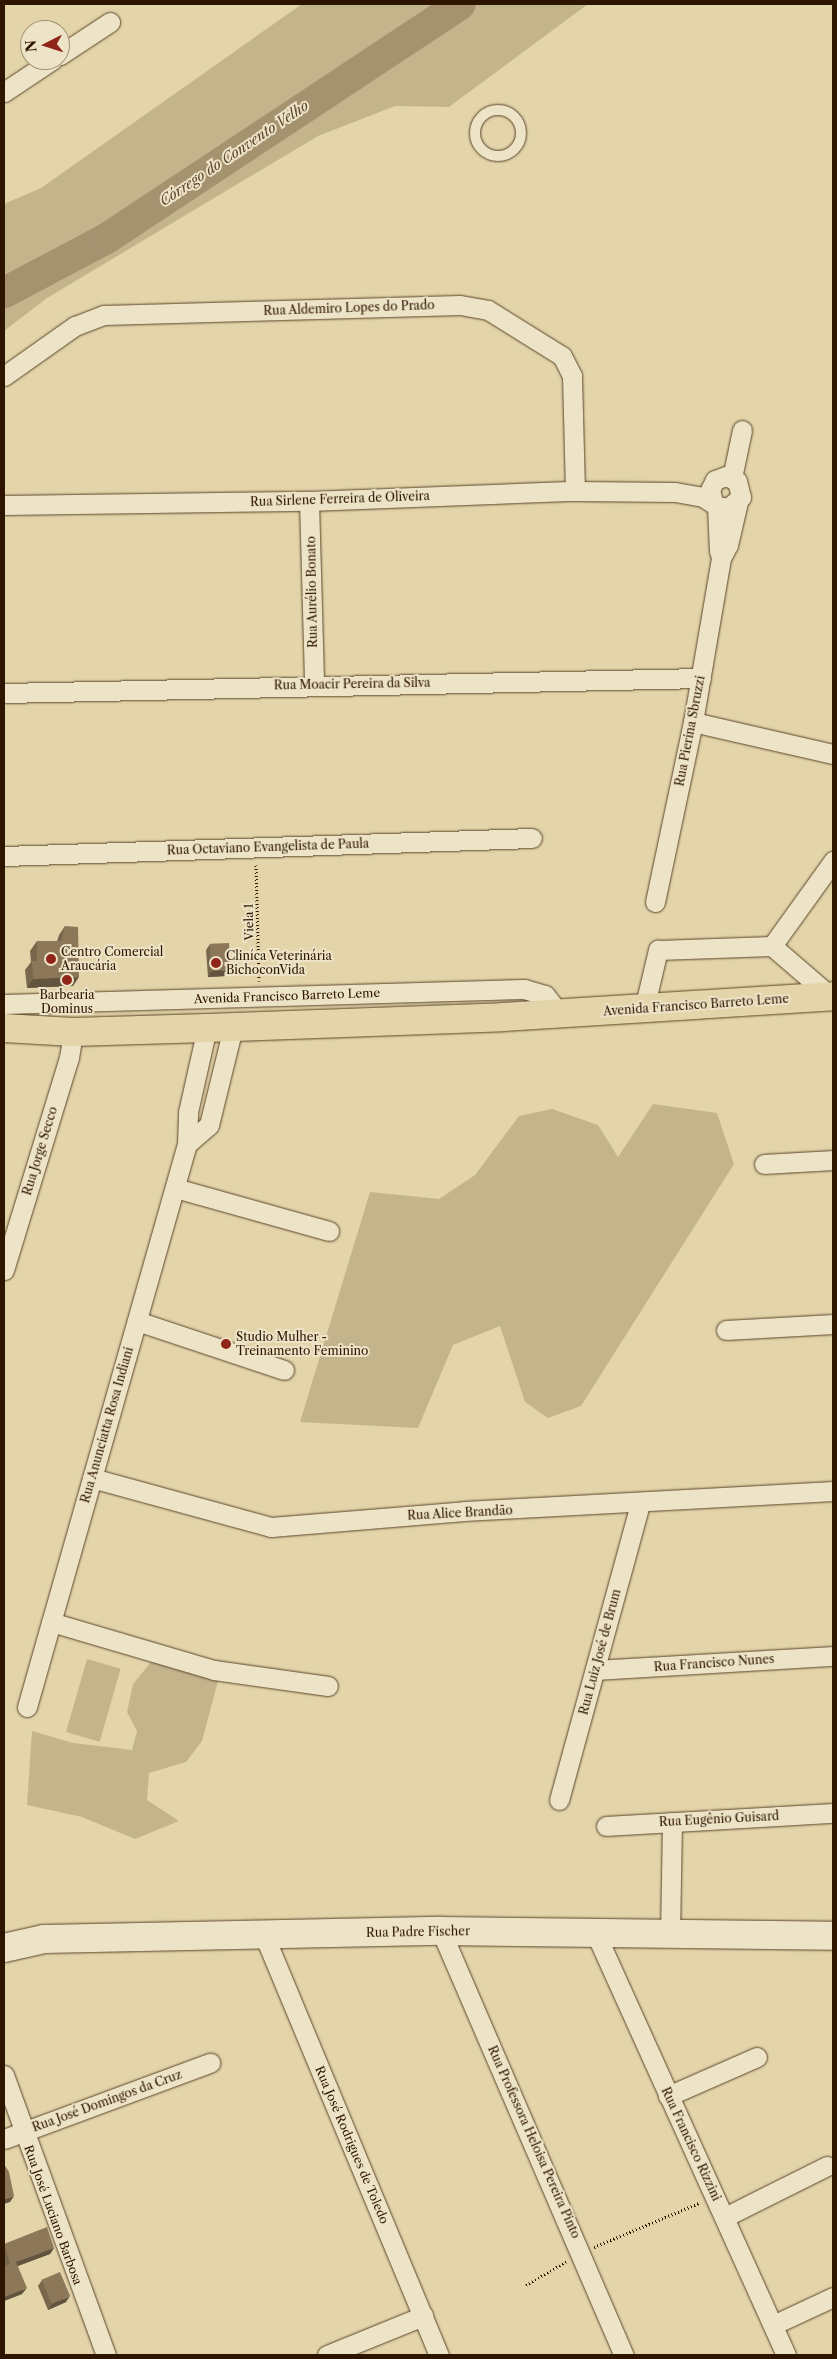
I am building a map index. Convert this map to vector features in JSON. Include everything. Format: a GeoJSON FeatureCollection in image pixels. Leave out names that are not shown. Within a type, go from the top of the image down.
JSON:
{"type":"FeatureCollection","features":[{"type":"Feature","properties":{"kind":"main road","name":"Avenida Francisco Barreto Leme"},"geometry":{"type":"LineString","coordinates":[[4,1028],[33,1032],[74,1032],[220,1028],[560,1014],[832,996]]}},
{"type":"Feature","properties":{"kind":"main road","name":"Avenida Francisco Barreto Leme"},"geometry":{"type":"LineString","coordinates":[[4,1036],[33,1032]]}},
{"type":"Feature","properties":{"kind":"main road","name":"Rua Padre Fischer"},"geometry":{"type":"LineString","coordinates":[[4,1948],[44,1939],[442,1931],[595,1932],[670,1936],[833,1936]]}},
{"type":"Feature","properties":{"kind":"street"},"geometry":{"type":"LineString","coordinates":[[70,48],[110,22]]}},
{"type":"Feature","properties":{"kind":"street"},"geometry":{"type":"LineString","coordinates":[[4,92],[12,77],[28,70]]}},
{"type":"Feature","properties":{"kind":"street","name":"Rua Aldemiro Lopes do Prado"},"geometry":{"type":"LineString","coordinates":[[4,376],[75,326],[104,315],[460,305],[488,310],[562,356],[572,376],[575,491]]}},
{"type":"Feature","properties":{"kind":"street"},"geometry":{"type":"LineString","coordinates":[[732,478],[742,430]]}},
{"type":"Feature","properties":{"kind":"street"},"geometry":{"type":"LineString","coordinates":[[721,477],[732,478],[742,491],[738,502],[728,508],[714,497],[721,477]]}},
{"type":"Feature","properties":{"kind":"street","name":"Rua Sirlene Ferreira de Oliveira"},"geometry":{"type":"LineString","coordinates":[[4,505],[309,501],[575,491],[675,492],[714,497]]}},
{"type":"Feature","properties":{"kind":"street","name":"Rua Pierina Sbruzzi"},"geometry":{"type":"LineString","coordinates":[[655,902],[693,722],[721,558],[714,497]]}},
{"type":"Feature","properties":{"kind":"street","name":"Rua Aurélio Bonato"},"geometry":{"type":"LineString","coordinates":[[309,501],[314,684]]}},
{"type":"Feature","properties":{"kind":"street","name":"Rua Pierina Sbruzzi"},"geometry":{"type":"LineString","coordinates":[[721,558],[728,545],[738,502]]}},
{"type":"Feature","properties":{"kind":"street","name":"Rua Moacir Pereira da Silva"},"geometry":{"type":"LineString","coordinates":[[4,694],[314,684],[701,678]]}},
{"type":"Feature","properties":{"kind":"street"},"geometry":{"type":"LineString","coordinates":[[693,722],[833,754]]}},
{"type":"Feature","properties":{"kind":"street","name":"Rua Octaviano Evangelista de Paula"},"geometry":{"type":"LineString","coordinates":[[4,856],[532,838]]}},
{"type":"Feature","properties":{"kind":"street"},"geometry":{"type":"LineString","coordinates":[[772,946],[833,860]]}},
{"type":"Feature","properties":{"kind":"street"},"geometry":{"type":"LineString","coordinates":[[644,1009],[658,950],[772,946],[832,996]]}},
{"type":"Feature","properties":{"kind":"street","name":"Avenida Francisco Barreto Leme"},"geometry":{"type":"LineString","coordinates":[[4,1004],[524,989],[545,995],[560,1014]]}},
{"type":"Feature","properties":{"kind":"street"},"geometry":{"type":"LineString","coordinates":[[188,1144],[209,1126],[220,1028]]}},
{"type":"Feature","properties":{"kind":"street","name":"Rua Anunciatta Rosa Indiani"},"geometry":{"type":"LineString","coordinates":[[27,1707],[188,1144],[188,1112],[220,1028]]}},
{"type":"Feature","properties":{"kind":"street","name":"Rua Jorge Secco"},"geometry":{"type":"LineString","coordinates":[[4,1270],[69,1058],[74,1032]]}},
{"type":"Feature","properties":{"kind":"street"},"geometry":{"type":"LineString","coordinates":[[764,1164],[833,1160]]}},
{"type":"Feature","properties":{"kind":"street"},"geometry":{"type":"LineString","coordinates":[[175,1188],[329,1231]]}},
{"type":"Feature","properties":{"kind":"street"},"geometry":{"type":"LineString","coordinates":[[137,1321],[284,1370]]}},
{"type":"Feature","properties":{"kind":"street"},"geometry":{"type":"LineString","coordinates":[[726,1330],[833,1324]]}},
{"type":"Feature","properties":{"kind":"street","name":"Rua Alice Brandão"},"geometry":{"type":"LineString","coordinates":[[92,1478],[271,1527],[464,1511],[640,1504],[833,1492]]}},
{"type":"Feature","properties":{"kind":"street","name":"Rua Luiz José de Brum"},"geometry":{"type":"LineString","coordinates":[[559,1800],[640,1504]]}},
{"type":"Feature","properties":{"kind":"street"},"geometry":{"type":"LineString","coordinates":[[51,1622],[214,1670],[328,1686]]}},
{"type":"Feature","properties":{"kind":"street","name":"Rua Francisco Nunes"},"geometry":{"type":"LineString","coordinates":[[596,1670],[833,1656]]}},
{"type":"Feature","properties":{"kind":"street","name":"Rua Eugênio Guisard"},"geometry":{"type":"LineString","coordinates":[[606,1826],[833,1813]]}},
{"type":"Feature","properties":{"kind":"street"},"geometry":{"type":"LineString","coordinates":[[670,1936],[672,1822]]}},
{"type":"Feature","properties":{"kind":"street","name":"Rua Professora Heloisa Pereira Pinto"},"geometry":{"type":"LineString","coordinates":[[442,1931],[582,2252],[624,2355]]}},
{"type":"Feature","properties":{"kind":"street","name":"Rua Francisco Rizzini"},"geometry":{"type":"LineString","coordinates":[[595,1932],[786,2355]]}},
{"type":"Feature","properties":{"kind":"street","name":"Rua José Rodrigues de Toledo"},"geometry":{"type":"LineString","coordinates":[[264,1936],[439,2355]]}},
{"type":"Feature","properties":{"kind":"street"},"geometry":{"type":"LineString","coordinates":[[668,2096],[757,2058]]}},
{"type":"Feature","properties":{"kind":"street","name":"Rua José Domingos da Cruz"},"geometry":{"type":"LineString","coordinates":[[4,2139],[210,2063]]}},
{"type":"Feature","properties":{"kind":"street","name":"Rua José Luciano Barbosa"},"geometry":{"type":"LineString","coordinates":[[4,2075],[22,2132],[106,2355]]}},
{"type":"Feature","properties":{"kind":"street"},"geometry":{"type":"LineString","coordinates":[[725,2217],[827,2166]]}},
{"type":"Feature","properties":{"kind":"street"},"geometry":{"type":"LineString","coordinates":[[773,2325],[833,2297]]}},
{"type":"Feature","properties":{"kind":"street"},"geometry":{"type":"LineString","coordinates":[[326,2355],[423,2316]]}},
{"type":"Feature","properties":{"kind":"lane"},"geometry":{"type":"LineString","coordinates":[[496,110],[515,118],[521,132],[517,146],[505,155],[490,155],[476,137],[482,117],[496,110]]}},
{"type":"Feature","properties":{"kind":"path","name":"Viela 1"},"geometry":{"type":"LineString","coordinates":[[256,847],[260,996]]}},
{"type":"Feature","properties":{"kind":"path"},"geometry":{"type":"LineString","coordinates":[[526,2285],[582,2252],[715,2196]]}},
{"type":"Feature","properties":{"kind":"shaded area"},"geometry":{"type":"Polygon","coordinates":[[[302,4],[588,4],[449,107],[395,106],[318,136],[47,298],[4,331],[4,204],[41,188],[302,4]]]}},
{"type":"Feature","properties":{"kind":"shaded area"},"geometry":{"type":"Polygon","coordinates":[[[653,1104],[717,1113],[734,1164],[581,1406],[548,1418],[525,1402],[500,1326],[453,1345],[418,1428],[300,1422],[370,1192],[439,1199],[475,1175],[519,1116],[552,1109],[598,1125],[618,1157],[653,1104]]]}},
{"type":"Feature","properties":{"kind":"shaded area"},"geometry":{"type":"Polygon","coordinates":[[[87,1659],[121,1669],[100,1742],[66,1732],[87,1659]]]}},
{"type":"Feature","properties":{"kind":"shaded area"},"geometry":{"type":"Polygon","coordinates":[[[151,1662],[219,1677],[202,1741],[186,1762],[149,1773],[147,1800],[179,1821],[135,1839],[82,1817],[27,1805],[32,1731],[73,1743],[132,1750],[137,1731],[127,1712],[133,1684],[151,1662]]]}},
{"type":"Feature","properties":{"kind":"building","name":"Centro Comercial Araucária"},"geometry":{"type":"Polygon","coordinates":[[[65,926],[78,927],[79,977],[33,979],[32,961],[37,961],[37,941],[61,941],[65,926]]]}},
{"type":"Feature","properties":{"kind":"building"},"geometry":{"type":"Polygon","coordinates":[[[229,943],[230,970],[211,971],[210,944],[229,943]]]}},
{"type":"Feature","properties":{"kind":"building"},"geometry":{"type":"Polygon","coordinates":[[[4,2164],[9,2172],[14,2196],[4,2199],[4,2164]]]}},
{"type":"Feature","properties":{"kind":"building"},"geometry":{"type":"Polygon","coordinates":[[[47,2227],[54,2248],[16,2262],[27,2288],[4,2297],[4,2267],[10,2264],[4,2244],[47,2227]]]}},
{"type":"Feature","properties":{"kind":"building"},"geometry":{"type":"Polygon","coordinates":[[[60,2272],[70,2296],[52,2304],[42,2280],[60,2272]]]}},
{"type":"Feature","properties":{"kind":"waterway","name":"Córrego do Convento Velho"},"geometry":{"type":"LineString","coordinates":[[4,292],[106,238],[459,4]]}},
{"type":"Feature","properties":{"kind":"place","name":"Centro Comercial Araucária"},"geometry":{"type":"Point","coordinates":[51,959]}},
{"type":"Feature","properties":{"kind":"place","name":"Cliníca Veterinária BichoconVida"},"geometry":{"type":"Point","coordinates":[216,963]}},
{"type":"Feature","properties":{"kind":"place","name":"Barbearia Dominus"},"geometry":{"type":"Point","coordinates":[67,980]}},
{"type":"Feature","properties":{"kind":"place","name":"Studio Mulher - Treinamento Feminino"},"geometry":{"type":"Point","coordinates":[226,1344]}}]}
